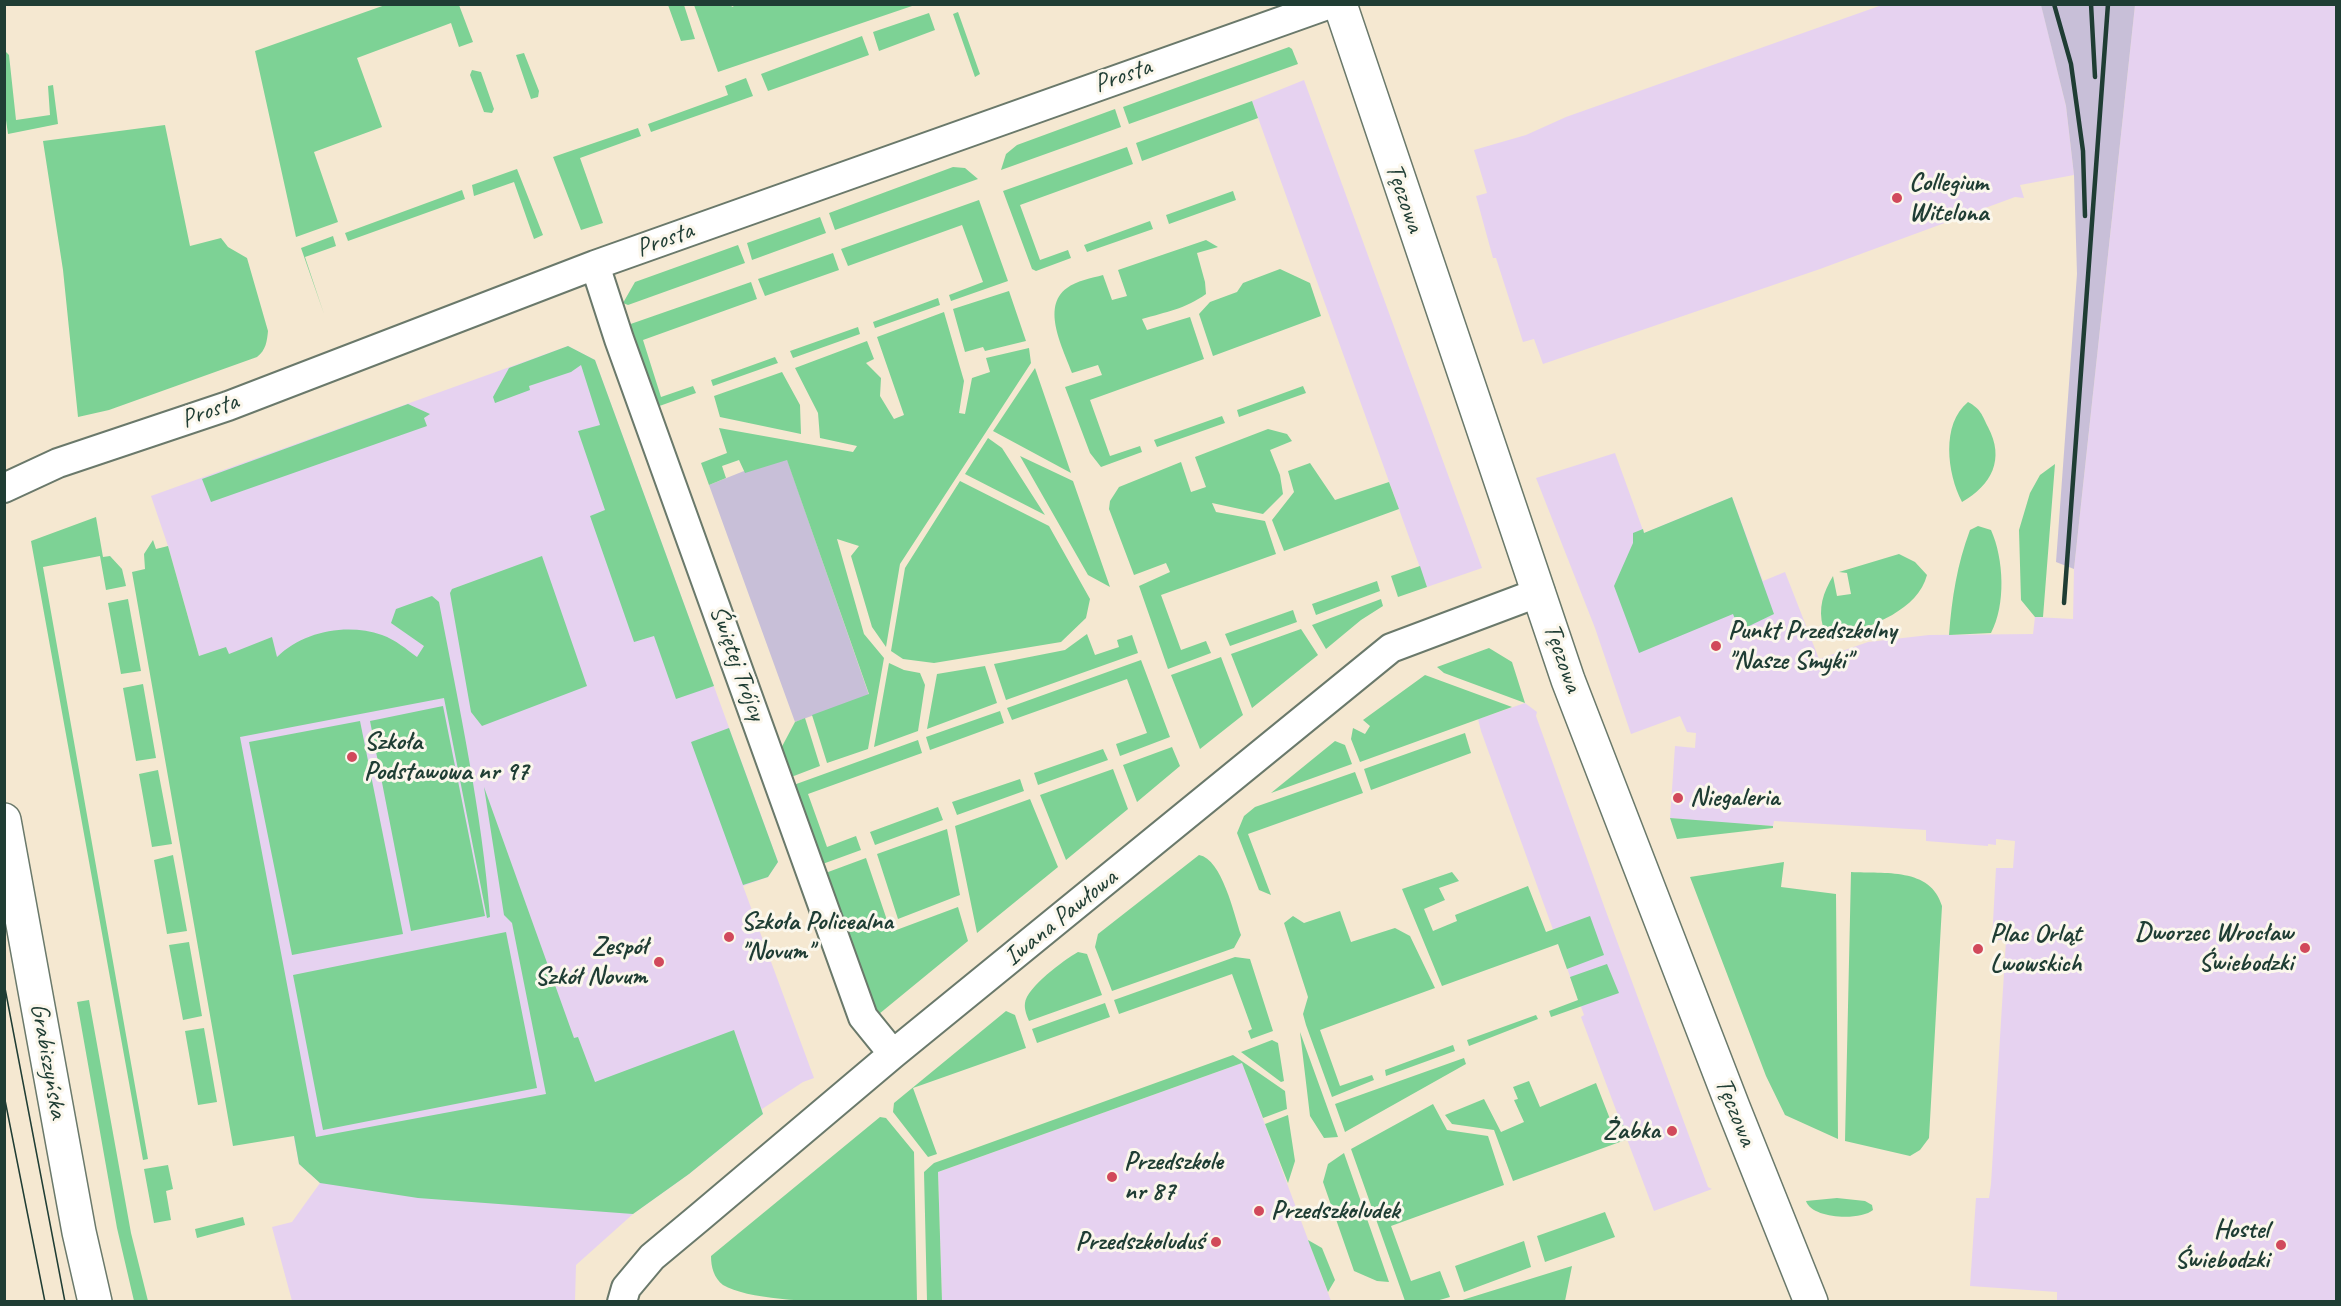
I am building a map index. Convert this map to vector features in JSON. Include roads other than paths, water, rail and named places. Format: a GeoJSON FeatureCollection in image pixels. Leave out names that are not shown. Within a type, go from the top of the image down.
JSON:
{"type":"FeatureCollection","features":[{"type":"Feature","properties":{"kind":"street","name":"Prosta"},"geometry":{"type":"LineString","coordinates":[[4,488],[58,463],[228,406],[595,265],[1330,4]]}},
{"type":"Feature","properties":{"kind":"street","name":"Tęczowa"},"geometry":{"type":"LineString","coordinates":[[1340,4],[1452,343],[1571,686],[1643,876],[1811,1302]]}},
{"type":"Feature","properties":{"kind":"street","name":"Świętej Trójcy"},"geometry":{"type":"LineString","coordinates":[[595,265],[863,1017],[892,1054]]}},
{"type":"Feature","properties":{"kind":"street","name":"Iwana Pawłowa"},"geometry":{"type":"LineString","coordinates":[[622,1302],[627,1288],[652,1257],[892,1054],[1391,648],[1540,592]]}},
{"type":"Feature","properties":{"kind":"street","name":"Grabiszyńska"},"geometry":{"type":"LineString","coordinates":[[4,820],[79,1232],[95,1302]]}},
{"type":"Feature","properties":{"kind":"tram line"},"geometry":{"type":"LineString","coordinates":[[4,983],[65,1302]]}},
{"type":"Feature","properties":{"kind":"tram line"},"geometry":{"type":"LineString","coordinates":[[4,1095],[45,1302]]}},
{"type":"Feature","properties":{"kind":"railway"},"geometry":{"type":"LineString","coordinates":[[2054,4],[2071,64],[2083,151],[2085,216]]}},
{"type":"Feature","properties":{"kind":"railway"},"geometry":{"type":"LineString","coordinates":[[2091,4],[2095,77]]}},
{"type":"Feature","properties":{"kind":"railway"},"geometry":{"type":"LineString","coordinates":[[2064,603],[2108,4]]}},
{"type":"Feature","properties":{"kind":"place","name":"Collegium Witelona"},"geometry":{"type":"Point","coordinates":[1897,198]}},
{"type":"Feature","properties":{"kind":"place","name":"Punkt Przedszkolny \"Nasze Smyki\""},"geometry":{"type":"Point","coordinates":[1716,646]}},
{"type":"Feature","properties":{"kind":"place","name":"Szkoła Podstawowa nr 97"},"geometry":{"type":"Point","coordinates":[352,757]}},
{"type":"Feature","properties":{"kind":"place","name":"Niegaleria"},"geometry":{"type":"Point","coordinates":[1678,798]}},
{"type":"Feature","properties":{"kind":"place","name":"Szkoła Policealna \"Novum\""},"geometry":{"type":"Point","coordinates":[729,937]}},
{"type":"Feature","properties":{"kind":"place","name":"Dworzec Wrocław Świebodzki"},"geometry":{"type":"Point","coordinates":[2305,948]}},
{"type":"Feature","properties":{"kind":"place","name":"Plac Orląt Lwowskich"},"geometry":{"type":"Point","coordinates":[1978,949]}},
{"type":"Feature","properties":{"kind":"place","name":"Zespół Szkół Novum"},"geometry":{"type":"Point","coordinates":[659,962]}},
{"type":"Feature","properties":{"kind":"place","name":"Żabka"},"geometry":{"type":"Point","coordinates":[1672,1131]}},
{"type":"Feature","properties":{"kind":"place","name":"Przedszkole nr 87"},"geometry":{"type":"Point","coordinates":[1112,1177]}},
{"type":"Feature","properties":{"kind":"place","name":"Przedszkoludek"},"geometry":{"type":"Point","coordinates":[1259,1211]}},
{"type":"Feature","properties":{"kind":"place","name":"Przedszkoluduś"},"geometry":{"type":"Point","coordinates":[1216,1242]}},
{"type":"Feature","properties":{"kind":"place","name":"Hostel Świebodzki"},"geometry":{"type":"Point","coordinates":[2281,1245]}}]}
